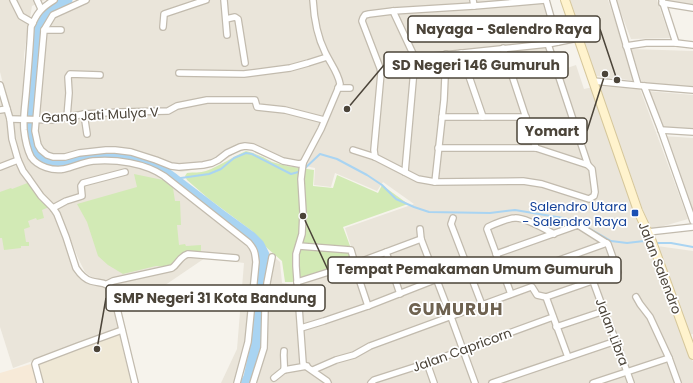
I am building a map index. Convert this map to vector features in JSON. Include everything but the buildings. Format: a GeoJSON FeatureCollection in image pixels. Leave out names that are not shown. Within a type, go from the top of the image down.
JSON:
{"type":"FeatureCollection","features":[{"type":"Feature","properties":{"kind":"street"},"geometry":{"type":"LineString","coordinates":[[13,0],[21,16],[33,23]]}},
{"type":"Feature","properties":{"kind":"street"},"geometry":{"type":"LineString","coordinates":[[37,0],[41,9]]}},
{"type":"Feature","properties":{"kind":"street"},"geometry":{"type":"LineString","coordinates":[[54,0],[41,9],[31,27],[25,119],[25,136],[29,152],[32,158],[49,168],[60,169],[92,161],[113,160],[138,165],[154,171],[164,176],[198,202],[245,239],[254,248],[256,262],[248,342],[237,383]]}},
{"type":"Feature","properties":{"kind":"street"},"geometry":{"type":"LineString","coordinates":[[86,0],[53,15],[44,30],[34,119],[38,146],[44,153],[53,157],[65,157],[79,153],[115,150],[131,152],[171,166],[179,167],[212,163],[227,153],[245,146],[253,147],[283,161],[303,165]]}},
{"type":"Feature","properties":{"kind":"street"},"geometry":{"type":"LineString","coordinates":[[163,27],[164,14],[206,0]]}},
{"type":"Feature","properties":{"kind":"street"},"geometry":{"type":"LineString","coordinates":[[224,0],[227,35]]}},
{"type":"Feature","properties":{"kind":"street"},"geometry":{"type":"LineString","coordinates":[[313,0],[314,14],[324,52],[340,84],[303,165],[301,179],[303,212],[302,234],[296,254],[297,282],[302,360],[304,365],[313,370],[328,383]]}},
{"type":"Feature","properties":{"kind":"street"},"geometry":{"type":"LineString","coordinates":[[473,0],[474,6]]}},
{"type":"Feature","properties":{"kind":"street"},"geometry":{"type":"LineString","coordinates":[[375,157],[374,150],[381,74],[362,21],[365,15],[393,11],[546,0],[558,42]]}},
{"type":"Feature","properties":{"kind":"street","name":"Jalan Salendro"},"geometry":{"type":"LineString","coordinates":[[565,0],[638,211],[651,239],[690,336],[693,355]]}},
{"type":"Feature","properties":{"kind":"street"},"geometry":{"type":"LineString","coordinates":[[613,0],[626,46],[641,86],[661,130],[693,221]]}},
{"type":"Feature","properties":{"kind":"street"},"geometry":{"type":"LineString","coordinates":[[662,1],[676,43]]}},
{"type":"Feature","properties":{"kind":"street"},"geometry":{"type":"LineString","coordinates":[[662,1],[693,8]]}},
{"type":"Feature","properties":{"kind":"street"},"geometry":{"type":"LineString","coordinates":[[393,11],[415,58],[405,172]]}},
{"type":"Feature","properties":{"kind":"street"},"geometry":{"type":"LineString","coordinates":[[226,19],[235,17],[238,19],[245,63]]}},
{"type":"Feature","properties":{"kind":"street"},"geometry":{"type":"LineString","coordinates":[[44,30],[61,30]]}},
{"type":"Feature","properties":{"kind":"street"},"geometry":{"type":"LineString","coordinates":[[415,58],[548,44],[578,38]]}},
{"type":"Feature","properties":{"kind":"street"},"geometry":{"type":"LineString","coordinates":[[626,46],[646,43],[676,43],[693,45]]}},
{"type":"Feature","properties":{"kind":"street"},"geometry":{"type":"LineString","coordinates":[[548,44],[588,166]]}},
{"type":"Feature","properties":{"kind":"street"},"geometry":{"type":"LineString","coordinates":[[503,48],[536,148]]}},
{"type":"Feature","properties":{"kind":"street"},"geometry":{"type":"LineString","coordinates":[[461,53],[483,117]]}},
{"type":"Feature","properties":{"kind":"street"},"geometry":{"type":"LineString","coordinates":[[435,182],[442,118],[446,54]]}},
{"type":"Feature","properties":{"kind":"street"},"geometry":{"type":"LineString","coordinates":[[180,73],[244,74],[290,68],[308,64],[327,57]]}},
{"type":"Feature","properties":{"kind":"street"},"geometry":{"type":"LineString","coordinates":[[67,117],[69,75],[100,74]]}},
{"type":"Feature","properties":{"kind":"street"},"geometry":{"type":"LineString","coordinates":[[593,81],[693,90]]}},
{"type":"Feature","properties":{"kind":"street"},"geometry":{"type":"LineString","coordinates":[[0,85],[10,119],[12,139],[18,160],[23,171],[41,196],[57,214],[75,265],[84,277],[90,281],[108,284],[114,281],[172,268],[185,255],[236,258]]}},
{"type":"Feature","properties":{"kind":"street"},"geometry":{"type":"LineString","coordinates":[[338,88],[350,88]]}},
{"type":"Feature","properties":{"kind":"street","name":"Gang Jati Mulya V"},"geometry":{"type":"LineString","coordinates":[[10,119],[54,120],[84,114],[168,111],[178,106],[207,100],[255,100],[257,107],[285,110],[324,120]]}},
{"type":"Feature","properties":{"kind":"street"},"geometry":{"type":"LineString","coordinates":[[0,110],[7,109]]}},
{"type":"Feature","properties":{"kind":"street"},"geometry":{"type":"LineString","coordinates":[[84,114],[88,134]]}},
{"type":"Feature","properties":{"kind":"street"},"geometry":{"type":"LineString","coordinates":[[442,118],[526,117]]}},
{"type":"Feature","properties":{"kind":"street"},"geometry":{"type":"LineString","coordinates":[[661,130],[693,132]]}},
{"type":"Feature","properties":{"kind":"street"},"geometry":{"type":"LineString","coordinates":[[353,150],[375,157],[422,180],[435,182],[523,181],[542,184],[589,199],[594,196],[595,192],[592,169],[588,166],[536,148],[438,148]]}},
{"type":"Feature","properties":{"kind":"street"},"geometry":{"type":"LineString","coordinates":[[0,167],[18,160]]}},
{"type":"Feature","properties":{"kind":"street"},"geometry":{"type":"LineString","coordinates":[[53,208],[82,196],[80,186],[83,183],[125,172]]}},
{"type":"Feature","properties":{"kind":"street"},"geometry":{"type":"LineString","coordinates":[[453,218],[451,224],[482,305]]}},
{"type":"Feature","properties":{"kind":"street"},"geometry":{"type":"LineString","coordinates":[[511,294],[487,229],[488,227],[492,224],[516,218],[538,225],[554,234]]}},
{"type":"Feature","properties":{"kind":"street"},"geometry":{"type":"LineString","coordinates":[[313,370],[336,360],[354,355],[370,346],[532,287],[537,295],[546,297],[616,273],[618,271],[607,243],[578,225],[496,254]]}},
{"type":"Feature","properties":{"kind":"street"},"geometry":{"type":"LineString","coordinates":[[651,239],[693,227]]}},
{"type":"Feature","properties":{"kind":"street"},"geometry":{"type":"LineString","coordinates":[[420,229],[421,239],[464,349],[475,383]]}},
{"type":"Feature","properties":{"kind":"street"},"geometry":{"type":"LineString","coordinates":[[297,282],[355,264],[421,239]]}},
{"type":"Feature","properties":{"kind":"street"},"geometry":{"type":"LineString","coordinates":[[506,279],[607,243]]}},
{"type":"Feature","properties":{"kind":"street"},"geometry":{"type":"LineString","coordinates":[[299,246],[351,250],[368,306]]}},
{"type":"Feature","properties":{"kind":"street"},"geometry":{"type":"LineString","coordinates":[[386,252],[400,294]]}},
{"type":"Feature","properties":{"kind":"street"},"geometry":{"type":"LineString","coordinates":[[253,383],[264,348],[264,308],[272,258]]}},
{"type":"Feature","properties":{"kind":"street"},"geometry":{"type":"LineString","coordinates":[[301,328],[368,306],[437,279]]}},
{"type":"Feature","properties":{"kind":"street","name":"Jalan Libra"},"geometry":{"type":"LineString","coordinates":[[593,281],[631,383]]}},
{"type":"Feature","properties":{"kind":"street"},"geometry":{"type":"LineString","coordinates":[[108,284],[113,292],[135,383]]}},
{"type":"Feature","properties":{"kind":"street"},"geometry":{"type":"LineString","coordinates":[[546,297],[568,357]]}},
{"type":"Feature","properties":{"kind":"street"},"geometry":{"type":"LineString","coordinates":[[636,297],[650,317],[669,358],[678,383]]}},
{"type":"Feature","properties":{"kind":"street"},"geometry":{"type":"LineString","coordinates":[[556,326],[604,311]]}},
{"type":"Feature","properties":{"kind":"street","name":"Jalan Capricorn"},"geometry":{"type":"LineString","coordinates":[[371,383],[374,380],[427,363],[553,316]]}},
{"type":"Feature","properties":{"kind":"street"},"geometry":{"type":"LineString","coordinates":[[40,383],[35,364],[36,362],[122,330]]}},
{"type":"Feature","properties":{"kind":"street"},"geometry":{"type":"LineString","coordinates":[[492,383],[616,341]]}},
{"type":"Feature","properties":{"kind":"street"},"geometry":{"type":"LineString","coordinates":[[284,351],[284,370]]}},
{"type":"Feature","properties":{"kind":"street"},"geometry":{"type":"LineString","coordinates":[[593,383],[669,358]]}},
{"type":"Feature","properties":{"kind":"street"},"geometry":{"type":"LineString","coordinates":[[427,363],[434,383]]}},
{"type":"Feature","properties":{"kind":"street"},"geometry":{"type":"LineString","coordinates":[[274,378],[284,370],[307,366]]}},
{"type":"Feature","properties":{"kind":"shaded area"},"geometry":{"type":"Polygon","coordinates":[[[0,0],[45,0],[32,6],[24,54],[23,103],[29,157],[41,167],[105,161],[151,169],[239,238],[256,257],[247,365],[238,383],[221,383],[237,349],[244,263],[205,258],[149,296],[119,301],[112,286],[93,278],[85,272],[60,213],[33,183],[21,163],[0,72],[0,0]]]}},
{"type":"Feature","properties":{"kind":"shaded area"},"geometry":{"type":"Polygon","coordinates":[[[83,0],[548,0],[563,44],[547,46],[555,72],[576,65],[584,89],[593,87],[693,362],[693,383],[251,383],[254,377],[270,253],[280,262],[282,283],[293,285],[357,265],[345,228],[414,204],[383,182],[377,191],[335,173],[331,187],[314,185],[315,168],[300,165],[256,150],[247,149],[237,152],[219,164],[181,172],[168,168],[155,161],[118,151],[56,159],[47,158],[39,154],[34,146],[32,135],[42,24],[48,14],[83,0]]]}},
{"type":"Feature","properties":{"kind":"shaded area"},"geometry":{"type":"Polygon","coordinates":[[[570,0],[608,0],[636,81],[596,76],[570,0]]]}},
{"type":"Feature","properties":{"kind":"shaded area"},"geometry":{"type":"Polygon","coordinates":[[[616,0],[657,0],[670,38],[631,39],[616,0]]]}},
{"type":"Feature","properties":{"kind":"shaded area"},"geometry":{"type":"Polygon","coordinates":[[[661,0],[693,0],[693,10],[661,0]]]}},
{"type":"Feature","properties":{"kind":"shaded area"},"geometry":{"type":"Polygon","coordinates":[[[631,49],[693,51],[693,87],[642,83],[631,49]]]}},
{"type":"Feature","properties":{"kind":"shaded area"},"geometry":{"type":"Polygon","coordinates":[[[599,86],[640,89],[688,219],[650,230],[599,86]]]}},
{"type":"Feature","properties":{"kind":"shaded area"},"geometry":{"type":"Polygon","coordinates":[[[647,91],[693,95],[693,132],[663,129],[647,91]]]}},
{"type":"Feature","properties":{"kind":"shaded area"},"geometry":{"type":"Polygon","coordinates":[[[0,95],[15,161],[0,166],[0,95]]]}},
{"type":"Feature","properties":{"kind":"shaded area"},"geometry":{"type":"Polygon","coordinates":[[[663,136],[693,138],[693,219],[663,136]]]}},
{"type":"Feature","properties":{"kind":"shaded area"},"geometry":{"type":"Polygon","coordinates":[[[18,165],[53,212],[65,239],[74,267],[91,282],[110,291],[119,330],[13,368],[0,327],[0,171],[18,165]]]}},
{"type":"Feature","properties":{"kind":"shaded area"},"geometry":{"type":"Polygon","coordinates":[[[657,246],[693,251],[693,334],[689,335],[657,246]]]}},
{"type":"Feature","properties":{"kind":"shaded area"},"geometry":{"type":"Polygon","coordinates":[[[119,332],[131,383],[41,383],[36,362],[119,332]]]}},
{"type":"Feature","properties":{"kind":"shaded area"},"geometry":{"type":"Polygon","coordinates":[[[34,363],[39,383],[0,383],[0,373],[34,363]]]}},
{"type":"Feature","properties":{"kind":"green space"},"geometry":{"type":"Polygon","coordinates":[[[246,151],[272,162],[314,170],[313,186],[333,188],[337,175],[378,193],[382,185],[408,204],[343,227],[356,262],[292,282],[285,282],[282,261],[267,248],[252,231],[209,199],[187,180],[185,176],[187,173],[201,172],[211,169],[246,151]]]}},
{"type":"Feature","properties":{"kind":"green space"},"geometry":{"type":"Polygon","coordinates":[[[134,174],[163,180],[173,188],[175,201],[180,201],[181,225],[177,225],[179,245],[201,245],[201,251],[183,253],[168,267],[156,266],[123,274],[108,265],[98,256],[87,222],[77,204],[137,187],[134,174]]]}},
{"type":"Feature","properties":{"kind":"green space"},"geometry":{"type":"Polygon","coordinates":[[[30,182],[49,207],[42,210],[44,218],[37,220],[36,218],[28,221],[30,227],[24,229],[26,242],[29,242],[29,246],[21,246],[21,248],[4,250],[2,238],[0,238],[0,192],[30,182]]]}},
{"type":"Feature","properties":{"kind":"waterway"},"geometry":{"type":"LineString","coordinates":[[67,0],[57,4],[45,13],[38,25],[30,134],[33,146],[38,154],[46,161],[55,162],[94,155],[119,154],[146,164],[174,179],[251,237],[259,245],[264,255],[256,345],[249,377],[246,383]]}},
{"type":"Feature","properties":{"kind":"waterway"},"geometry":{"type":"LineString","coordinates":[[174,179],[209,174],[221,169],[234,158],[246,153],[252,154],[291,174],[302,171],[320,154],[337,159],[367,175],[382,185],[396,199],[429,212],[490,213],[515,210],[563,218],[580,223],[611,241],[627,243],[644,241],[650,242]]}},
{"type":"Feature","properties":{"kind":"waterway"},"geometry":{"type":"LineString","coordinates":[[655,243],[671,243],[693,247]]}},
{"type":"Feature","properties":{"kind":"place","name":"Yomart"},"geometry":{"type":"Point","coordinates":[605,74]}},
{"type":"Feature","properties":{"kind":"place","name":"Nayaga - Salendro Raya"},"geometry":{"type":"Point","coordinates":[617,80]}},
{"type":"Feature","properties":{"kind":"place","name":"SD Negeri 146 Gumuruh"},"geometry":{"type":"Point","coordinates":[347,109]}},
{"type":"Feature","properties":{"kind":"place","name":"Salendro Utara - Salendro Raya"},"geometry":{"type":"Point","coordinates":[635,213]}},
{"type":"Feature","properties":{"kind":"place","name":"Tempat Pemakaman Umum Gumuruh"},"geometry":{"type":"Point","coordinates":[303,216]}},
{"type":"Feature","properties":{"kind":"place","name":"SMP Negeri 31 Kota Bandung"},"geometry":{"type":"Point","coordinates":[97,349]}},
{"type":"Feature","properties":{"kind":"district","name":"GUMURUH"},"geometry":{"type":"Point","coordinates":[456,309]}}]}
